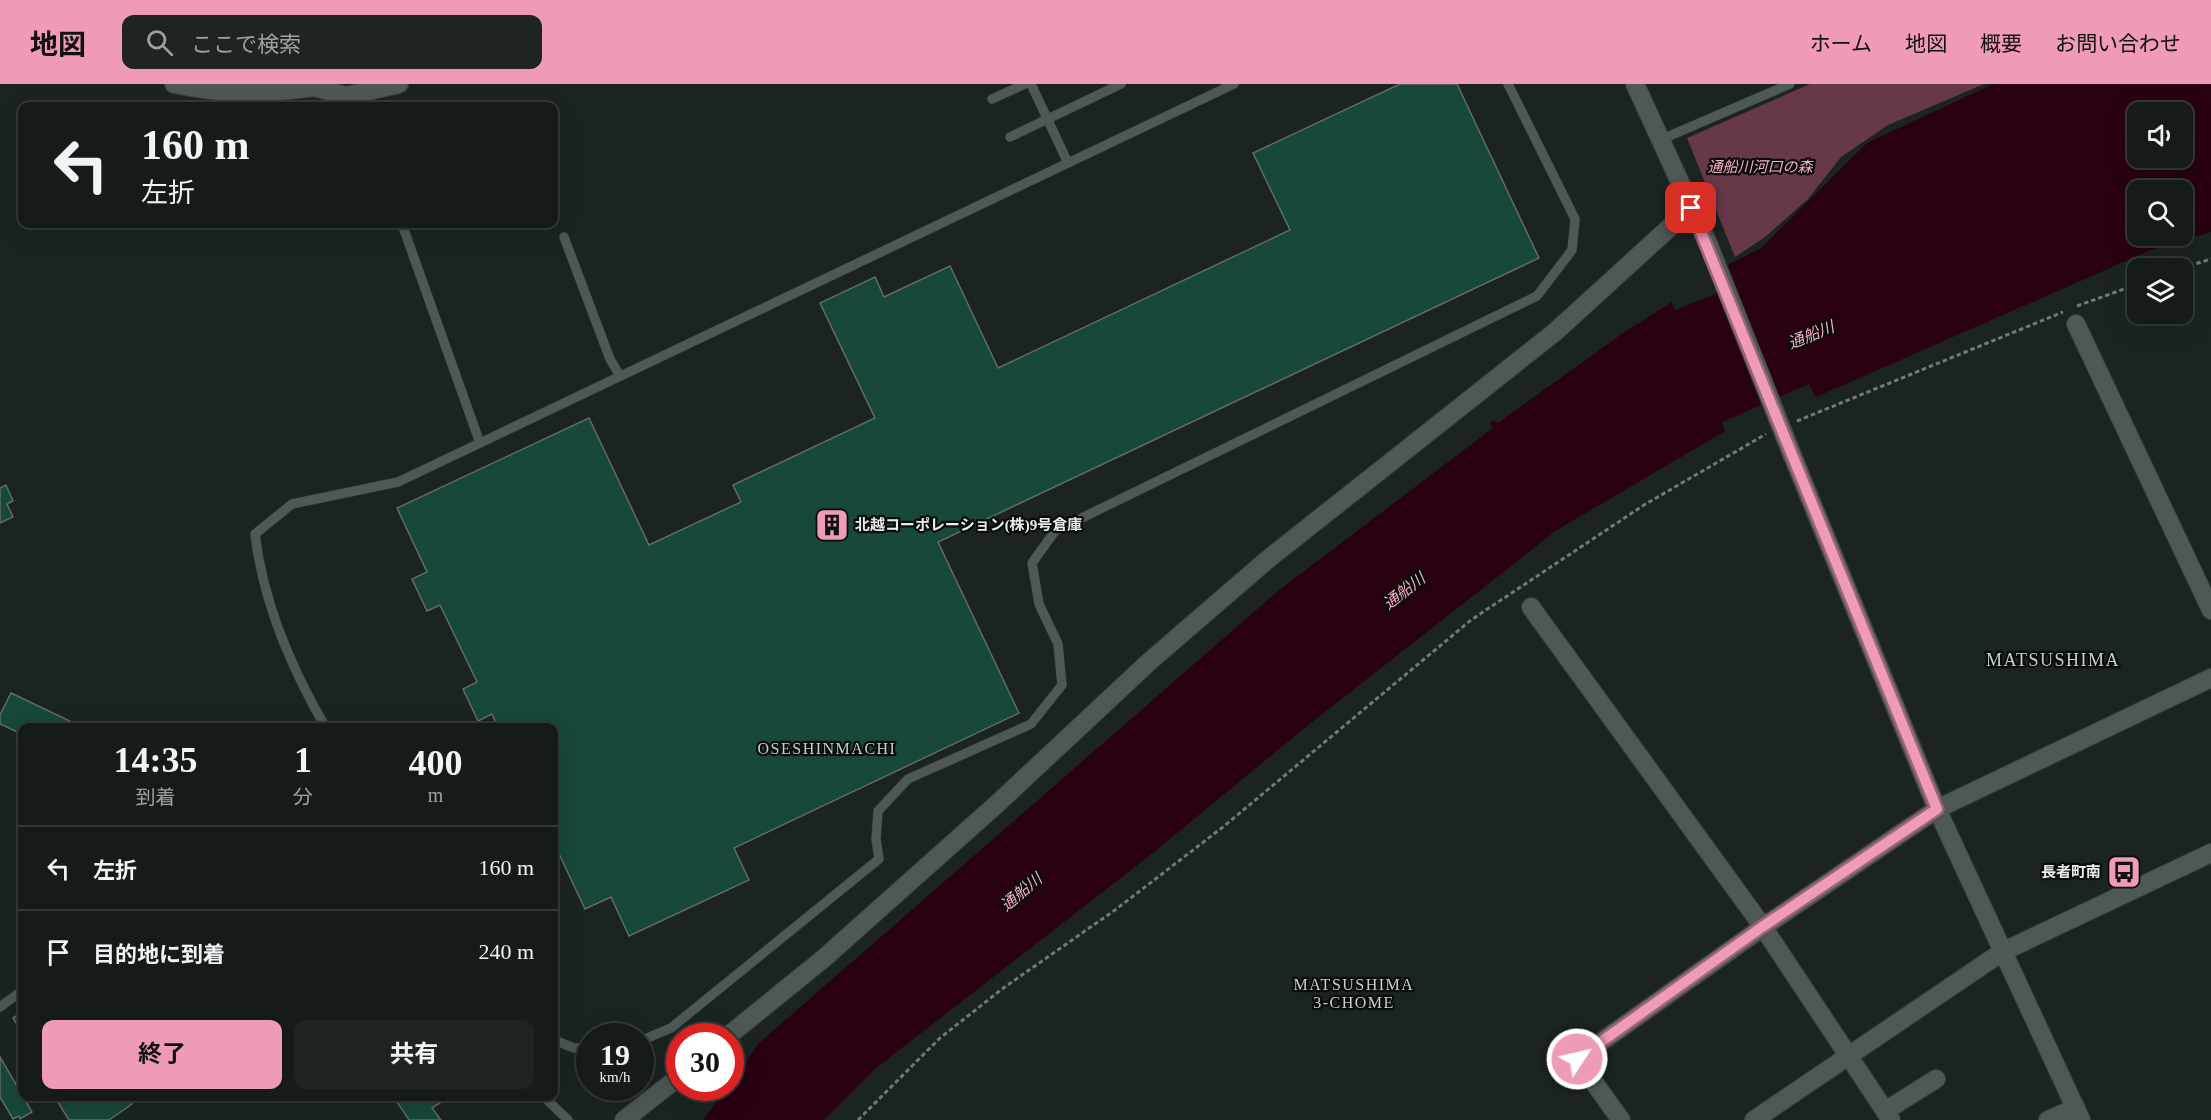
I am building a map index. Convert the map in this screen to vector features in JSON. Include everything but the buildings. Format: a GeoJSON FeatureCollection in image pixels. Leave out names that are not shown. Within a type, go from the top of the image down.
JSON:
{"type":"FeatureCollection","features":[{"type":"Feature","properties":{"kind":"street"},"geometry":{"type":"LineString","coordinates":[[174,84],[223,92],[262,94],[314,86],[346,96],[399,84]]}},
{"type":"Feature","properties":{"kind":"street"},"geometry":{"type":"LineString","coordinates":[[1635,84],[1707,241],[1937,809],[2078,1114],[2048,1120]]}},
{"type":"Feature","properties":{"kind":"street"},"geometry":{"type":"LineString","coordinates":[[744,1023],[823,959],[998,803],[1150,661],[1267,560],[1555,332],[1691,208]]}},
{"type":"Feature","properties":{"kind":"street"},"geometry":{"type":"LineString","coordinates":[[2076,324],[2211,610]]}},
{"type":"Feature","properties":{"kind":"street"},"geometry":{"type":"LineString","coordinates":[[1531,607],[1762,927],[1888,1115],[1936,1079]]}},
{"type":"Feature","properties":{"kind":"street"},"geometry":{"type":"LineString","coordinates":[[1621,1120],[1577,1059],[1762,927],[1937,809],[2211,678]]}},
{"type":"Feature","properties":{"kind":"street"},"geometry":{"type":"LineString","coordinates":[[1754,1120],[2002,952],[2211,853]]}},
{"type":"Feature","properties":{"kind":"street"},"geometry":{"type":"LineString","coordinates":[[624,1120],[666,1087]]}},
{"type":"Feature","properties":{"kind":"lane"},"geometry":{"type":"LineString","coordinates":[[993,99],[1025,84]]}},
{"type":"Feature","properties":{"kind":"lane"},"geometry":{"type":"LineString","coordinates":[[1031,84],[1068,163]]}},
{"type":"Feature","properties":{"kind":"lane"},"geometry":{"type":"LineString","coordinates":[[1010,137],[1121,84]]}},
{"type":"Feature","properties":{"kind":"lane"},"geometry":{"type":"LineString","coordinates":[[323,723],[298,681],[259,572],[255,534],[292,504],[398,482],[1234,84]]}},
{"type":"Feature","properties":{"kind":"lane"},"geometry":{"type":"LineString","coordinates":[[654,1035],[670,1028],[879,859],[876,839],[878,812],[908,779],[1030,724],[1062,686],[1058,644],[1039,604],[1032,563],[1055,531],[1537,296],[1572,250],[1575,219],[1508,84]]}},
{"type":"Feature","properties":{"kind":"lane"},"geometry":{"type":"LineString","coordinates":[[1660,140],[1790,84]]}},
{"type":"Feature","properties":{"kind":"lane"},"geometry":{"type":"LineString","coordinates":[[403,228],[480,443]]}},
{"type":"Feature","properties":{"kind":"lane"},"geometry":{"type":"LineString","coordinates":[[564,237],[610,359],[620,376]]}},
{"type":"Feature","properties":{"kind":"lane"},"geometry":{"type":"LineString","coordinates":[[0,1007],[18,994]]}},
{"type":"Feature","properties":{"kind":"lane"},"geometry":{"type":"LineString","coordinates":[[558,1042],[576,1048]]}},
{"type":"Feature","properties":{"kind":"lane"},"geometry":{"type":"LineString","coordinates":[[548,1101],[568,1120]]}},
{"type":"Feature","properties":{"kind":"path"},"geometry":{"type":"LineString","coordinates":[[2193,265],[2211,259]]}},
{"type":"Feature","properties":{"kind":"path"},"geometry":{"type":"LineString","coordinates":[[1790,424],[1960,357],[2076,306],[2127,288]]}},
{"type":"Feature","properties":{"kind":"path"},"geometry":{"type":"LineString","coordinates":[[858,1120],[940,1038],[1002,989],[1114,910],[1222,827],[1471,620],[1644,505],[1769,432]]}},
{"type":"Feature","properties":{"kind":"green space","name":"通船川河口の森"},"geometry":{"type":"Polygon","coordinates":[[[1810,84],[1984,84],[1888,125],[1841,157],[1808,199],[1765,237],[1735,257],[1687,138],[1810,84]]]}},
{"type":"Feature","properties":{"kind":"water","name":"通船川"},"geometry":{"type":"Polygon","coordinates":[[[1993,84],[2211,84],[2211,232],[2193,237],[2193,180],[2127,180],[2127,246],[2164,246],[2127,258],[2127,261],[1816,397],[1809,384],[1722,422],[1725,431],[1557,530],[1307,726],[1149,856],[876,1068],[824,1120],[703,1120],[717,1101],[744,1101],[744,1064],[759,1043],[1278,591],[1493,428],[1490,423],[1494,420],[1498,423],[1623,333],[1672,302],[1675,310],[1725,290],[1718,270],[1761,248],[1867,143],[1993,84]]]}},
{"type":"Feature","properties":{"kind":"place","name":"北越コーポレーション(株)9号倉庫"},"geometry":{"type":"Point","coordinates":[832,525]}},
{"type":"Feature","properties":{"kind":"place","name":"長者町南"},"geometry":{"type":"Point","coordinates":[2124,872]}},
{"type":"Feature","properties":{"kind":"district","name":"MATSUSHIMA"},"geometry":{"type":"Point","coordinates":[2053,660]}},
{"type":"Feature","properties":{"kind":"district","name":"OSESHINMACHI"},"geometry":{"type":"Point","coordinates":[827,748]}},
{"type":"Feature","properties":{"kind":"district","name":"MATSUSHIMA 3-CHOME"},"geometry":{"type":"Point","coordinates":[1354,993]}},
{"type":"Feature","properties":{"kind":"route"},"geometry":{"type":"LineString","coordinates":[[1577,1059],[1762,927],[1937,809],[1707,241],[1691,208]]}}]}
